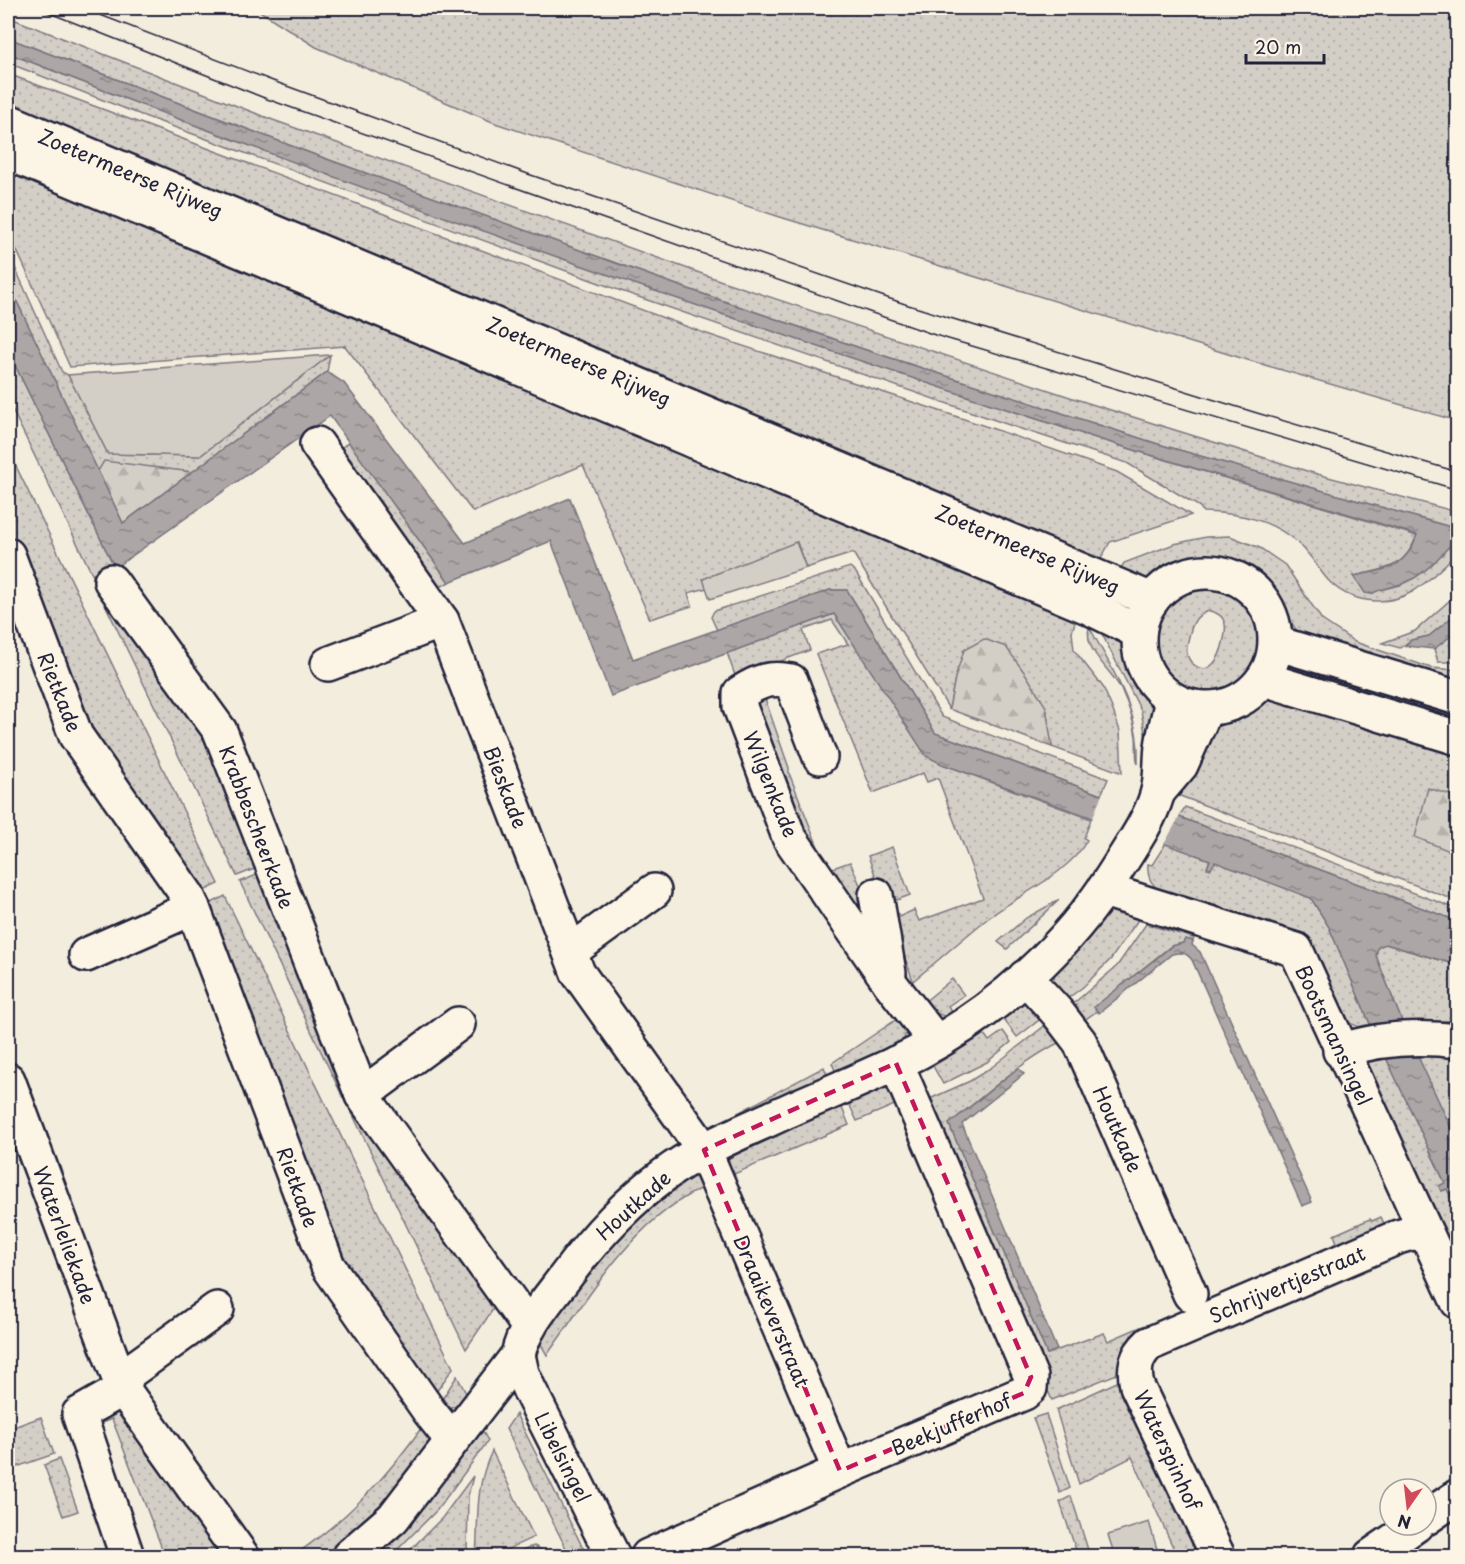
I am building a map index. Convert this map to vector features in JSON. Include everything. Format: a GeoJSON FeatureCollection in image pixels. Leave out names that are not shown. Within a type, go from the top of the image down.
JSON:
{"type":"FeatureCollection","features":[{"type":"Feature","properties":{"kind":"street","name":"Zoetermeerse Rijweg"},"geometry":{"type":"LineString","coordinates":[[8,121],[1152,600]]}},
{"type":"Feature","properties":{"kind":"street","name":"Zoetermeerse Rijweg"},"geometry":{"type":"LineString","coordinates":[[8,153],[1077,602],[1139,632]]}},
{"type":"Feature","properties":{"kind":"street","name":"Bieskade"},"geometry":{"type":"LineString","coordinates":[[317,444],[442,621],[578,973],[704,1150]]}},
{"type":"Feature","properties":{"kind":"street","name":"Rietkade"},"geometry":{"type":"LineString","coordinates":[[8,555],[76,736],[194,908],[328,1266],[429,1411],[452,1440]]}},
{"type":"Feature","properties":{"kind":"street"},"geometry":{"type":"LineString","coordinates":[[1208,572],[1229,576],[1248,586],[1264,601],[1273,621],[1276,643],[1272,661],[1264,679],[1239,701],[1229,705],[1206,709],[1189,706],[1172,699],[1148,675],[1140,654],[1139,632],[1143,615],[1152,600],[1167,585],[1186,575],[1208,572]]}},
{"type":"Feature","properties":{"kind":"street","name":"Krabbescheerkade"},"geometry":{"type":"LineString","coordinates":[[111,581],[220,730],[362,1095],[524,1341]]}},
{"type":"Feature","properties":{"kind":"street"},"geometry":{"type":"LineString","coordinates":[[327,664],[442,621]]}},
{"type":"Feature","properties":{"kind":"street"},"geometry":{"type":"LineString","coordinates":[[1276,643],[1458,698]]}},
{"type":"Feature","properties":{"kind":"street","name":"Wilgenkade"},"geometry":{"type":"LineString","coordinates":[[820,757],[791,681],[774,678],[754,684],[740,693],[740,707],[789,837],[890,983],[936,1042]]}},
{"type":"Feature","properties":{"kind":"street"},"geometry":{"type":"LineString","coordinates":[[1264,679],[1458,738]]}},
{"type":"Feature","properties":{"kind":"street","name":"Houtkade"},"geometry":{"type":"LineString","coordinates":[[1158,795],[1162,745],[1172,699]]}},
{"type":"Feature","properties":{"kind":"street","name":"Houtkade"},"geometry":{"type":"LineString","coordinates":[[349,1557],[393,1518],[524,1341],[591,1242],[623,1209],[665,1174],[704,1150],[896,1063],[936,1042],[993,1004],[1055,947],[1104,890],[1158,795],[1181,765],[1206,709]]}},
{"type":"Feature","properties":{"kind":"street","name":"Bootsmansingel"},"geometry":{"type":"LineString","coordinates":[[1104,890],[1296,950],[1354,1046],[1427,1235],[1458,1302]]}},
{"type":"Feature","properties":{"kind":"street"},"geometry":{"type":"LineString","coordinates":[[570,952],[654,891]]}},
{"type":"Feature","properties":{"kind":"street","name":"Wilgenkade"},"geometry":{"type":"LineString","coordinates":[[876,895],[890,983]]}},
{"type":"Feature","properties":{"kind":"street"},"geometry":{"type":"LineString","coordinates":[[86,955],[194,908]]}},
{"type":"Feature","properties":{"kind":"street","name":"Houtkade"},"geometry":{"type":"LineString","coordinates":[[1024,977],[1057,1012],[1080,1042],[1190,1294]]}},
{"type":"Feature","properties":{"kind":"street"},"geometry":{"type":"LineString","coordinates":[[362,1095],[458,1024]]}},
{"type":"Feature","properties":{"kind":"street"},"geometry":{"type":"LineString","coordinates":[[1354,1046],[1450,1040]]}},
{"type":"Feature","properties":{"kind":"street","name":"Beekjufferhof"},"geometry":{"type":"LineString","coordinates":[[648,1557],[840,1471],[1024,1393],[1030,1388],[1031,1377],[896,1063]]}},
{"type":"Feature","properties":{"kind":"street","name":"Waterleliekade"},"geometry":{"type":"LineString","coordinates":[[8,1080],[123,1389],[242,1557]]}},
{"type":"Feature","properties":{"kind":"street","name":"Draaikeverstraat"},"geometry":{"type":"LineString","coordinates":[[704,1150],[840,1471]]}},
{"type":"Feature","properties":{"kind":"street","name":"Schrijvertjestraat"},"geometry":{"type":"LineString","coordinates":[[1149,1344],[1398,1237],[1412,1233],[1427,1235]]}},
{"type":"Feature","properties":{"kind":"street"},"geometry":{"type":"LineString","coordinates":[[127,1557],[78,1414],[123,1389],[128,1373],[217,1309]]}},
{"type":"Feature","properties":{"kind":"street","name":"Libelsingel"},"geometry":{"type":"LineString","coordinates":[[524,1341],[522,1373],[613,1557]]}},
{"type":"Feature","properties":{"kind":"street","name":"Waterspinhof"},"geometry":{"type":"LineString","coordinates":[[1149,1344],[1137,1358],[1134,1371],[1137,1386],[1218,1557]]}},
{"type":"Feature","properties":{"kind":"street"},"geometry":{"type":"LineString","coordinates":[[1438,1510],[1458,1496]]}},
{"type":"Feature","properties":{"kind":"street"},"geometry":{"type":"LineString","coordinates":[[1371,1557],[1399,1537]]}},
{"type":"Feature","properties":{"kind":"highlighted area"},"geometry":{"type":"Polygon","coordinates":[[[896,1063],[1031,1377],[1024,1393],[840,1471],[704,1150],[896,1063]]]}},
{"type":"Feature","properties":{"kind":"green space"},"geometry":{"type":"Polygon","coordinates":[[[255,8],[1457,8],[1457,421],[1251,361],[780,217],[495,123],[316,47],[255,8]]]}},
{"type":"Feature","properties":{"kind":"green space"},"geometry":{"type":"Polygon","coordinates":[[[8,17],[273,120],[722,281],[1088,403],[1310,472],[1457,512],[1457,526],[1447,526],[1158,444],[866,350],[674,284],[310,153],[8,38],[8,17]]]}},
{"type":"Feature","properties":{"kind":"green space"},"geometry":{"type":"Polygon","coordinates":[[[8,53],[274,155],[675,298],[1080,433],[1417,536],[1406,555],[1393,566],[1354,576],[1371,594],[1380,589],[1400,585],[1453,542],[1451,530],[1457,530],[1457,553],[1424,584],[1402,597],[1379,601],[1357,598],[1346,594],[1328,580],[1304,549],[1290,536],[1267,523],[1254,519],[1203,512],[1200,507],[1127,463],[1018,428],[624,292],[144,116],[8,63],[8,53]]]}},
{"type":"Feature","properties":{"kind":"green space"},"geometry":{"type":"Polygon","coordinates":[[[8,74],[704,333],[1117,472],[1191,515],[1110,542],[1096,568],[8,107],[8,74]]]}},
{"type":"Feature","properties":{"kind":"green space"},"geometry":{"type":"Polygon","coordinates":[[[8,163],[1078,612],[1072,632],[1074,650],[1103,687],[1112,708],[1120,731],[1122,773],[1052,747],[1046,707],[955,678],[949,709],[853,553],[806,568],[797,542],[704,579],[707,588],[688,593],[692,606],[650,619],[583,465],[473,512],[345,346],[70,367],[8,231],[8,163]]]}},
{"type":"Feature","properties":{"kind":"green space"},"geometry":{"type":"Polygon","coordinates":[[[8,252],[62,372],[68,375],[108,454],[200,456],[330,355],[327,372],[192,472],[104,462],[98,471],[8,283],[8,252]]]}},
{"type":"Feature","properties":{"kind":"green space"},"geometry":{"type":"Polygon","coordinates":[[[8,351],[115,568],[96,582],[8,401],[8,351]]]}},
{"type":"Feature","properties":{"kind":"green space"},"geometry":{"type":"Polygon","coordinates":[[[330,355],[200,456],[108,454],[68,375],[330,355]]]}},
{"type":"Feature","properties":{"kind":"green space"},"geometry":{"type":"Polygon","coordinates":[[[349,442],[449,582],[434,591],[334,453],[349,442]]]}},
{"type":"Feature","properties":{"kind":"green space"},"geometry":{"type":"Polygon","coordinates":[[[12,458],[219,884],[197,894],[79,725],[8,527],[8,461],[12,458]]]}},
{"type":"Feature","properties":{"kind":"green space"},"geometry":{"type":"Polygon","coordinates":[[[104,461],[192,472],[123,523],[98,471],[104,461]]]}},
{"type":"Feature","properties":{"kind":"green space"},"geometry":{"type":"Polygon","coordinates":[[[1230,536],[1260,548],[1285,565],[1322,620],[1355,642],[1431,668],[1457,670],[1457,688],[1303,639],[1264,586],[1248,573],[1228,564],[1197,562],[1153,578],[1136,581],[1116,576],[1124,563],[1174,544],[1206,537],[1230,536]]]}},
{"type":"Feature","properties":{"kind":"green space"},"geometry":{"type":"Polygon","coordinates":[[[796,542],[806,568],[710,599],[703,579],[796,542]]]}},
{"type":"Feature","properties":{"kind":"green space"},"geometry":{"type":"Polygon","coordinates":[[[850,567],[855,571],[942,717],[1108,779],[1101,795],[935,733],[847,590],[830,590],[717,630],[711,617],[714,611],[850,567]]]}},
{"type":"Feature","properties":{"kind":"green space"},"geometry":{"type":"Polygon","coordinates":[[[1205,588],[1228,592],[1243,600],[1258,621],[1262,638],[1262,647],[1255,667],[1242,683],[1224,692],[1201,693],[1182,686],[1168,674],[1159,658],[1156,639],[1159,621],[1169,605],[1187,593],[1205,588]],[[1204,612],[1196,619],[1187,646],[1188,658],[1204,669],[1213,664],[1222,649],[1225,623],[1216,613],[1204,612]]]}},
{"type":"Feature","properties":{"kind":"green space"},"geometry":{"type":"Polygon","coordinates":[[[108,590],[211,733],[262,866],[237,876],[101,596],[108,590]]]}},
{"type":"Feature","properties":{"kind":"green space"},"geometry":{"type":"Polygon","coordinates":[[[1457,594],[1457,613],[1429,636],[1411,640],[1400,648],[1382,643],[1415,631],[1457,594]]]}},
{"type":"Feature","properties":{"kind":"green space"},"geometry":{"type":"Polygon","coordinates":[[[834,614],[942,764],[1091,819],[1084,838],[1087,840],[1069,863],[991,916],[913,981],[892,920],[914,910],[919,921],[983,898],[938,778],[927,782],[923,773],[873,793],[816,654],[848,644],[832,620],[803,630],[810,650],[736,678],[727,653],[834,614]]]}},
{"type":"Feature","properties":{"kind":"green space"},"geometry":{"type":"Polygon","coordinates":[[[1092,617],[1090,628],[1116,676],[1130,709],[1135,727],[1138,745],[1138,764],[1135,731],[1126,701],[1121,689],[1091,647],[1089,628],[1092,617]]]}},
{"type":"Feature","properties":{"kind":"green space"},"geometry":{"type":"Polygon","coordinates":[[[1098,626],[1120,634],[1128,645],[1137,675],[1154,706],[1157,721],[1147,773],[1146,738],[1141,711],[1098,626]]]}},
{"type":"Feature","properties":{"kind":"green space"},"geometry":{"type":"Polygon","coordinates":[[[1457,631],[1457,662],[1438,662],[1434,649],[1457,631]]]}},
{"type":"Feature","properties":{"kind":"green space"},"geometry":{"type":"Polygon","coordinates":[[[984,639],[1006,647],[1027,676],[1046,707],[1052,747],[949,709],[955,678],[964,650],[984,639]]]}},
{"type":"Feature","properties":{"kind":"green space"},"geometry":{"type":"Polygon","coordinates":[[[1314,663],[1457,707],[1457,727],[1308,681],[1314,663]]]}},
{"type":"Feature","properties":{"kind":"green space"},"geometry":{"type":"Polygon","coordinates":[[[764,696],[789,773],[827,870],[850,862],[874,917],[856,923],[802,843],[752,704],[764,696]]]}},
{"type":"Feature","properties":{"kind":"green space"},"geometry":{"type":"Polygon","coordinates":[[[1281,696],[1457,746],[1457,901],[1175,794],[1214,729],[1259,704],[1281,696]]]}},
{"type":"Feature","properties":{"kind":"green space"},"geometry":{"type":"Polygon","coordinates":[[[1428,788],[1457,797],[1457,854],[1415,837],[1428,788]]]}},
{"type":"Feature","properties":{"kind":"green space"},"geometry":{"type":"Polygon","coordinates":[[[1185,807],[1457,909],[1457,921],[1179,817],[1185,807]]]}},
{"type":"Feature","properties":{"kind":"green space"},"geometry":{"type":"Polygon","coordinates":[[[1166,843],[1210,860],[1207,868],[1215,861],[1311,898],[1329,927],[1371,1026],[1359,1027],[1345,1021],[1332,987],[1308,948],[1160,891],[1150,879],[1148,864],[1152,865],[1166,843]]]}},
{"type":"Feature","properties":{"kind":"green space"},"geometry":{"type":"Polygon","coordinates":[[[892,847],[910,895],[886,904],[868,856],[892,847]]]}},
{"type":"Feature","properties":{"kind":"green space"},"geometry":{"type":"Polygon","coordinates":[[[264,872],[356,1100],[347,1106],[240,882],[264,872]]]}},
{"type":"Feature","properties":{"kind":"green space"},"geometry":{"type":"Polygon","coordinates":[[[225,896],[453,1368],[432,1398],[336,1263],[202,908],[225,896]]]}},
{"type":"Feature","properties":{"kind":"green space"},"geometry":{"type":"Polygon","coordinates":[[[1059,900],[1007,949],[998,942],[1026,918],[1059,900]]]}},
{"type":"Feature","properties":{"kind":"green space"},"geometry":{"type":"Polygon","coordinates":[[[1118,909],[1142,914],[1111,959],[1083,987],[1063,1002],[1053,986],[1055,970],[1101,917],[1109,911],[1118,909]]]}},
{"type":"Feature","properties":{"kind":"green space"},"geometry":{"type":"Polygon","coordinates":[[[1146,924],[1194,938],[1193,941],[1185,939],[1183,943],[1171,946],[1095,1007],[1097,1011],[1080,1023],[1067,1009],[1117,966],[1146,924]]]}},
{"type":"Feature","properties":{"kind":"green space"},"geometry":{"type":"Polygon","coordinates":[[[1385,944],[1457,965],[1457,1020],[1403,1024],[1376,956],[1377,947],[1385,944]]]}},
{"type":"Feature","properties":{"kind":"green space"},"geometry":{"type":"Polygon","coordinates":[[[952,979],[964,995],[948,1006],[954,1015],[941,1015],[923,1003],[952,979]]]}},
{"type":"Feature","properties":{"kind":"green space"},"geometry":{"type":"Polygon","coordinates":[[[1022,1001],[1029,1002],[1047,1014],[1017,1037],[1001,1016],[1022,1001]]]}},
{"type":"Feature","properties":{"kind":"green space"},"geometry":{"type":"Polygon","coordinates":[[[906,1013],[907,1030],[902,1045],[837,1075],[832,1063],[906,1013]]]}},
{"type":"Feature","properties":{"kind":"green space"},"geometry":{"type":"Polygon","coordinates":[[[1052,1020],[1064,1040],[1018,1068],[949,1124],[1047,1354],[1104,1333],[1108,1341],[1145,1325],[1149,1335],[1127,1370],[1052,1400],[923,1102],[970,1081],[992,1067],[1052,1020]]]}},
{"type":"Feature","properties":{"kind":"green space"},"geometry":{"type":"Polygon","coordinates":[[[1003,1031],[1011,1042],[987,1062],[943,1084],[933,1066],[984,1034],[989,1041],[1003,1031]]]}},
{"type":"Feature","properties":{"kind":"green space"},"geometry":{"type":"Polygon","coordinates":[[[1430,1048],[1456,1061],[1458,1065],[1457,1141],[1414,1049],[1430,1048]]]}},
{"type":"Feature","properties":{"kind":"green space"},"geometry":{"type":"Polygon","coordinates":[[[1383,1051],[1445,1183],[1439,1186],[1441,1191],[1447,1189],[1457,1211],[1457,1283],[1363,1069],[1366,1060],[1383,1051]]]}},
{"type":"Feature","properties":{"kind":"green space"},"geometry":{"type":"Polygon","coordinates":[[[824,1067],[829,1079],[734,1121],[732,1116],[824,1067]]]}},
{"type":"Feature","properties":{"kind":"green space"},"geometry":{"type":"Polygon","coordinates":[[[881,1084],[894,1088],[904,1101],[857,1121],[847,1099],[881,1084]]]}},
{"type":"Feature","properties":{"kind":"green space"},"geometry":{"type":"Polygon","coordinates":[[[840,1103],[849,1125],[727,1177],[725,1167],[732,1152],[840,1103]]]}},
{"type":"Feature","properties":{"kind":"green space"},"geometry":{"type":"Polygon","coordinates":[[[360,1105],[500,1299],[466,1349],[351,1111],[360,1105]]]}},
{"type":"Feature","properties":{"kind":"green space"},"geometry":{"type":"Polygon","coordinates":[[[688,1176],[702,1179],[708,1185],[682,1199],[658,1216],[637,1237],[598,1282],[547,1355],[538,1339],[609,1241],[688,1176]]]}},
{"type":"Feature","properties":{"kind":"green space"},"geometry":{"type":"Polygon","coordinates":[[[1381,1217],[1388,1232],[1341,1252],[1334,1235],[1370,1219],[1372,1221],[1381,1217]]]}},
{"type":"Feature","properties":{"kind":"green space"},"geometry":{"type":"Polygon","coordinates":[[[457,1376],[468,1397],[455,1406],[448,1407],[439,1404],[457,1376]]]}},
{"type":"Feature","properties":{"kind":"green space"},"geometry":{"type":"Polygon","coordinates":[[[1117,1382],[1200,1556],[1177,1556],[1132,1457],[1079,1484],[1056,1410],[1117,1382]]]}},
{"type":"Feature","properties":{"kind":"green space"},"geometry":{"type":"Polygon","coordinates":[[[118,1408],[230,1556],[165,1556],[112,1419],[94,1426],[100,1413],[118,1408]]]}},
{"type":"Feature","properties":{"kind":"green space"},"geometry":{"type":"Polygon","coordinates":[[[516,1414],[587,1556],[570,1556],[506,1429],[516,1414]]]}},
{"type":"Feature","properties":{"kind":"green space"},"geometry":{"type":"Polygon","coordinates":[[[1046,1414],[1070,1488],[1060,1493],[1033,1418],[1046,1414]]]}},
{"type":"Feature","properties":{"kind":"green space"},"geometry":{"type":"Polygon","coordinates":[[[41,1417],[54,1454],[8,1470],[8,1429],[41,1417]]]}},
{"type":"Feature","properties":{"kind":"green space"},"geometry":{"type":"Polygon","coordinates":[[[427,1420],[434,1437],[404,1486],[328,1556],[293,1556],[332,1527],[366,1495],[398,1459],[427,1420]]]}},
{"type":"Feature","properties":{"kind":"green space"},"geometry":{"type":"Polygon","coordinates":[[[477,1421],[488,1441],[437,1510],[391,1556],[360,1556],[477,1421]]]}},
{"type":"Feature","properties":{"kind":"green space"},"geometry":{"type":"Polygon","coordinates":[[[492,1451],[534,1537],[493,1556],[476,1556],[480,1491],[482,1478],[492,1451]]]}},
{"type":"Feature","properties":{"kind":"green space"},"geometry":{"type":"Polygon","coordinates":[[[59,1459],[78,1511],[63,1516],[44,1465],[59,1459]]]}},
{"type":"Feature","properties":{"kind":"green space"},"geometry":{"type":"Polygon","coordinates":[[[473,1476],[468,1496],[467,1556],[404,1556],[442,1518],[473,1476]]]}},
{"type":"Feature","properties":{"kind":"green space"},"geometry":{"type":"Polygon","coordinates":[[[1071,1496],[1090,1556],[1078,1556],[1060,1502],[1071,1496]]]}},
{"type":"Feature","properties":{"kind":"green space"},"geometry":{"type":"Polygon","coordinates":[[[1149,1522],[1159,1556],[1115,1556],[1108,1535],[1149,1522]]]}},
{"type":"Feature","properties":{"kind":"green space"},"geometry":{"type":"Polygon","coordinates":[[[534,1546],[542,1550],[545,1556],[509,1556],[527,1548],[534,1546]]]}},
{"type":"Feature","properties":{"kind":"water"},"geometry":{"type":"Polygon","coordinates":[[[8,38],[310,153],[674,284],[866,350],[1158,444],[1447,526],[1451,530],[1453,542],[1416,577],[1371,594],[1365,593],[1354,576],[1384,569],[1400,562],[1412,547],[1417,535],[1080,433],[810,344],[541,251],[273,155],[8,53],[8,38]]]}},
{"type":"Feature","properties":{"kind":"water"},"geometry":{"type":"Polygon","coordinates":[[[8,283],[123,523],[327,372],[344,383],[465,543],[570,498],[633,659],[830,590],[847,590],[935,733],[1101,795],[1179,817],[1457,921],[1457,965],[1386,944],[1378,947],[1376,956],[1403,1024],[1457,1141],[1457,1211],[1447,1189],[1441,1191],[1439,1186],[1445,1183],[1371,1026],[1329,927],[1311,898],[1215,862],[1211,869],[1207,868],[1210,860],[942,764],[926,756],[834,614],[611,696],[551,541],[449,582],[330,416],[115,568],[8,351],[8,283]]]}},
{"type":"Feature","properties":{"kind":"water"},"geometry":{"type":"Polygon","coordinates":[[[1457,613],[1457,631],[1434,649],[1405,646],[1411,640],[1429,636],[1457,613]]]}},
{"type":"Feature","properties":{"kind":"water"},"geometry":{"type":"Polygon","coordinates":[[[1185,939],[1193,941],[1192,945],[1200,952],[1312,1202],[1302,1206],[1188,955],[1172,954],[1099,1013],[1094,1007],[1172,946],[1183,943],[1185,939]]]}},
{"type":"Feature","properties":{"kind":"water"},"geometry":{"type":"Polygon","coordinates":[[[1018,1068],[1024,1074],[962,1124],[1057,1350],[1047,1354],[949,1124],[1018,1068]]]}},
{"type":"Feature","properties":{"kind":"pier"},"geometry":{"type":"Polygon","coordinates":[[[1103,792],[1181,814],[1163,846],[1091,822],[1103,792]]]}},
{"type":"Feature","properties":{"kind":"tram line"},"geometry":{"type":"LineString","coordinates":[[37,8],[267,99],[935,335],[1458,490]]}},
{"type":"Feature","properties":{"kind":"tram line"},"geometry":{"type":"LineString","coordinates":[[82,8],[528,174],[905,304],[1257,413],[1458,472]]}}]}
